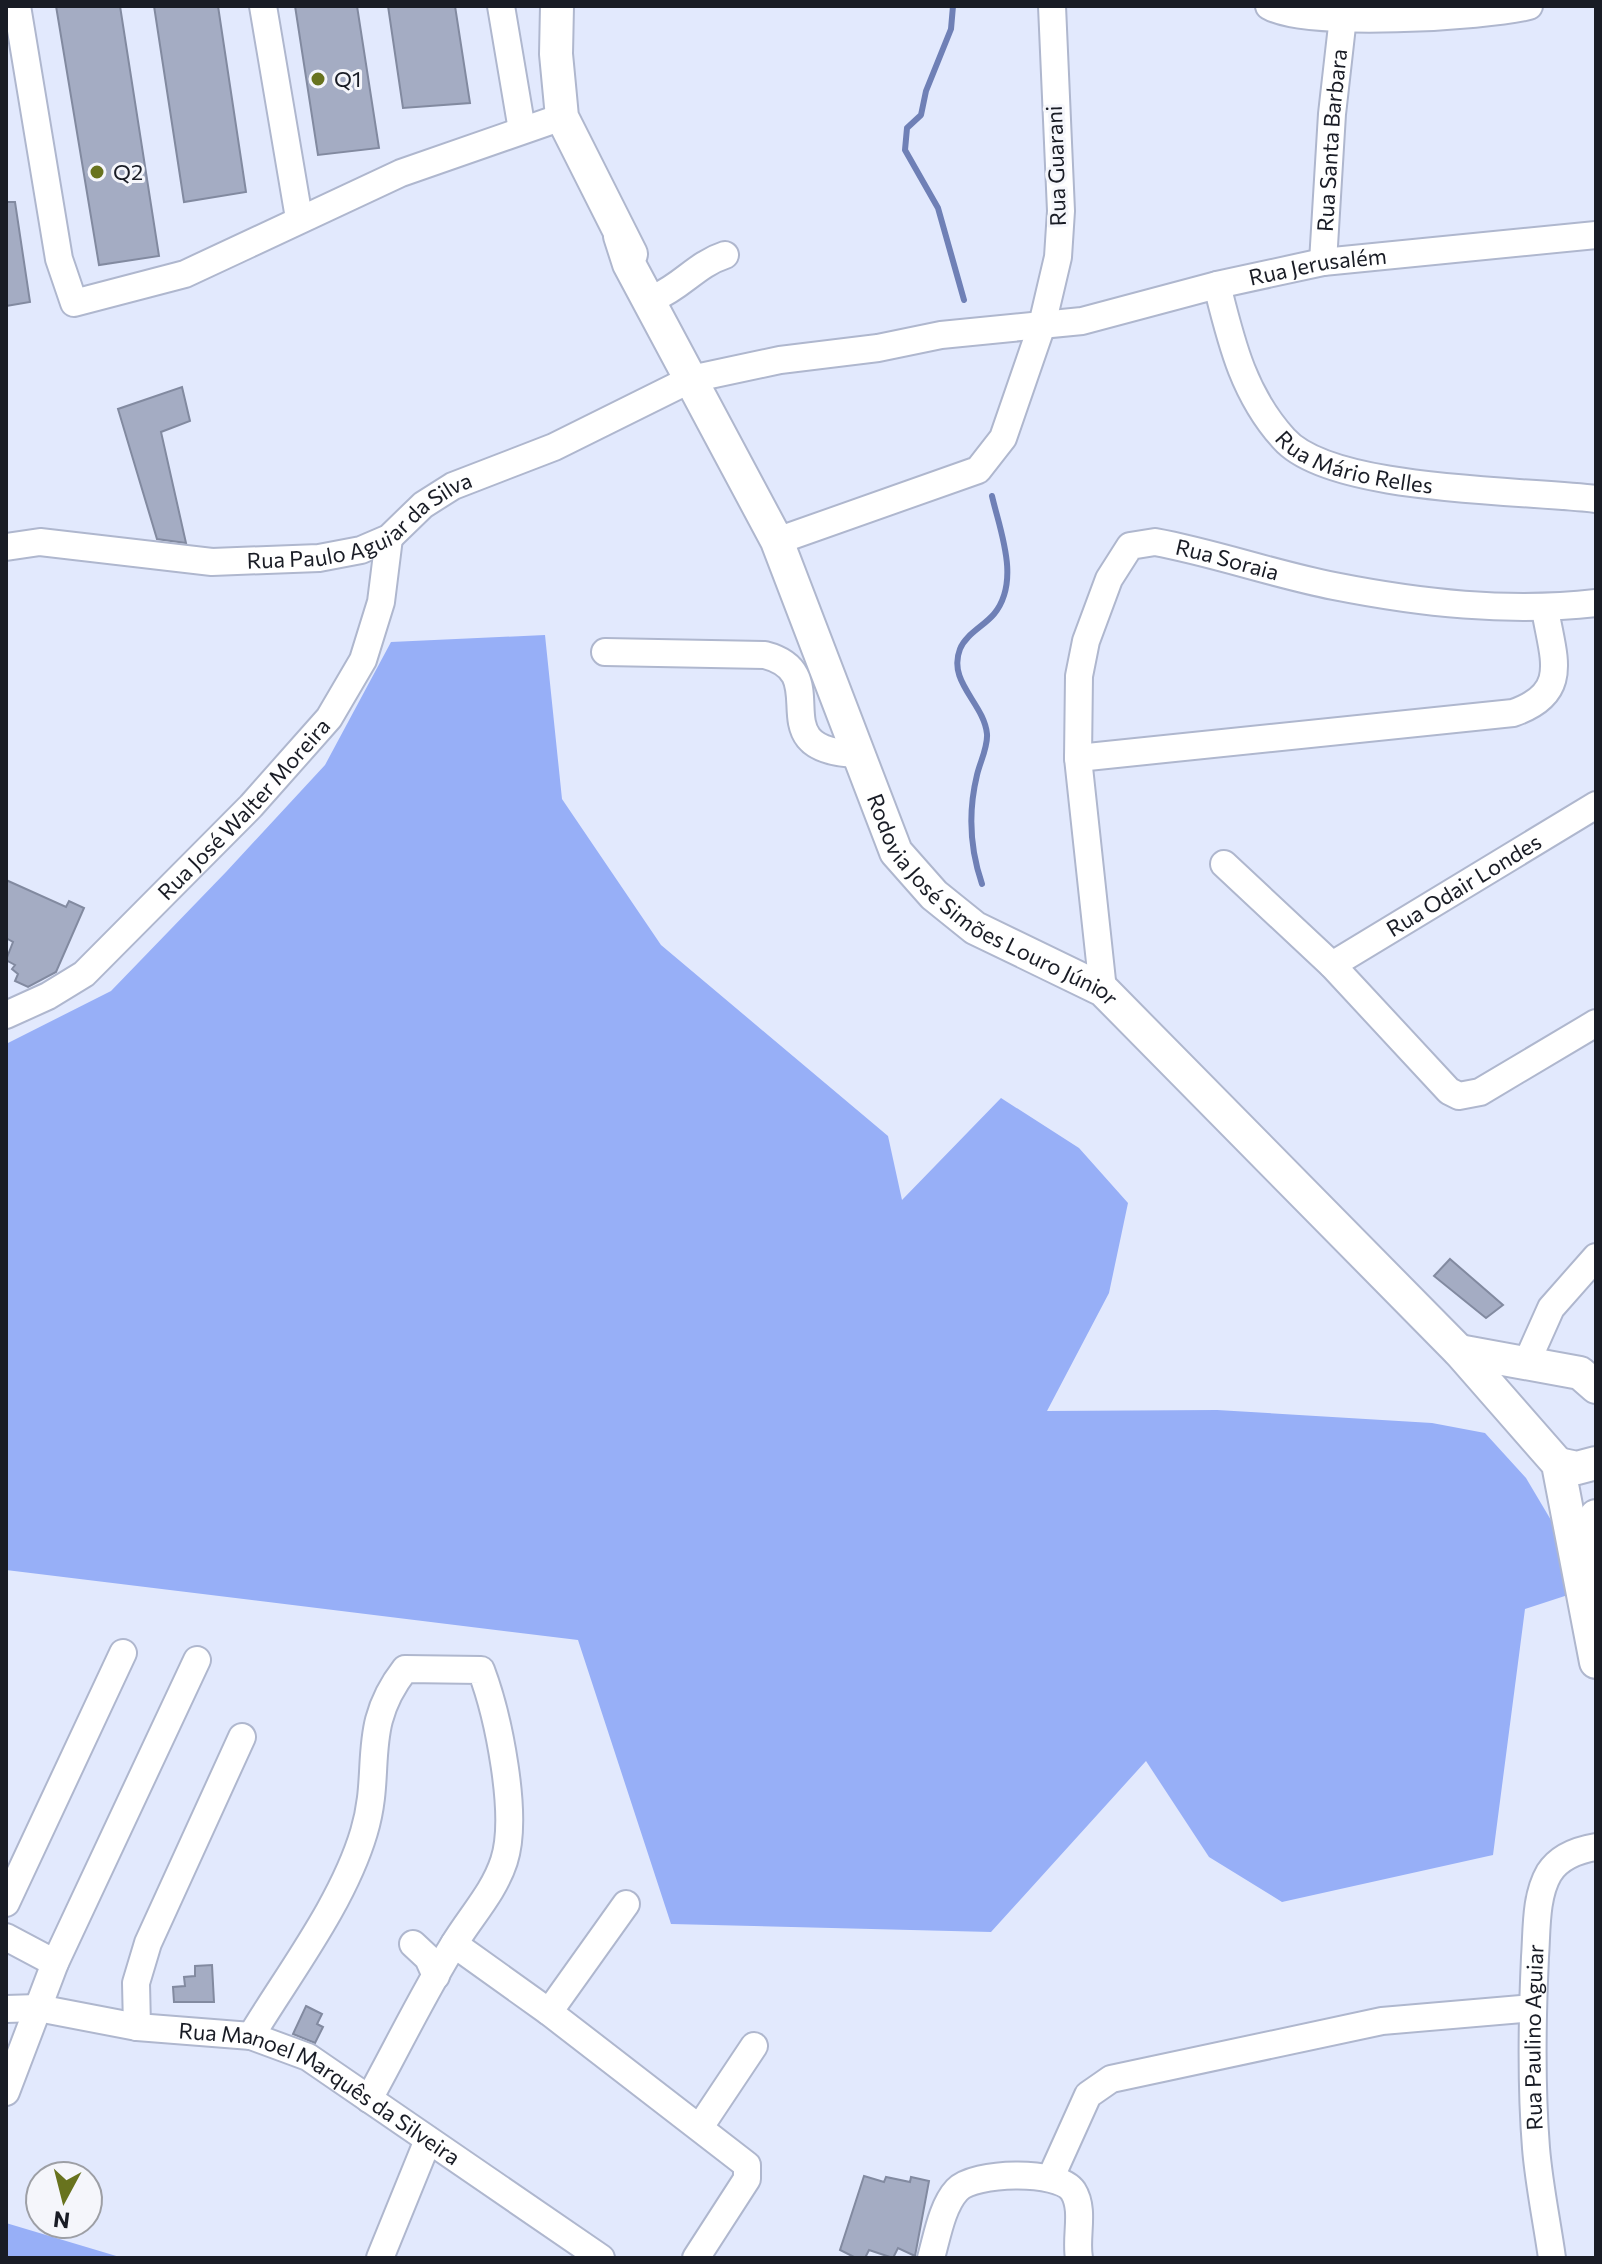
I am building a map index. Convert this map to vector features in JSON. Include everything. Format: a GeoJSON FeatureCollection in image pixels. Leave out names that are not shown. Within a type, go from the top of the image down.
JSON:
{"type":"FeatureCollection","features":[{"type":"Feature","properties":{"kind":"main road","name":"Rodovia José Simões Louro Júnior"},"geometry":{"type":"LineString","coordinates":[[557,6],[556,54],[562,117],[620,236],[656,297],[675,347]]}},
{"type":"Feature","properties":{"kind":"main road","name":"Rodovia José Simões Louro Júnior"},"geometry":{"type":"LineString","coordinates":[[620,236],[629,264],[777,541],[896,852],[934,895],[975,928],[1103,990],[1459,1351],[1513,1410],[1558,1464],[1596,1662]]}},
{"type":"Feature","properties":{"kind":"main road"},"geometry":{"type":"LineString","coordinates":[[1459,1351],[1580,1373],[1596,1387]]}},
{"type":"Feature","properties":{"kind":"main road"},"geometry":{"type":"LineString","coordinates":[[1513,1410],[1526,1364]]}},
{"type":"Feature","properties":{"kind":"main road"},"geometry":{"type":"LineString","coordinates":[[1558,1464],[1577,1468],[1596,1463]]}},
{"type":"Feature","properties":{"kind":"main road","name":"Rodovia José Simões Louro Júnior"},"geometry":{"type":"LineString","coordinates":[[1582,1580],[1596,1516]]}},
{"type":"Feature","properties":{"kind":"street"},"geometry":{"type":"LineString","coordinates":[[17,6],[59,259],[74,303],[185,274],[299,218],[401,173],[562,117]]}},
{"type":"Feature","properties":{"kind":"street"},"geometry":{"type":"LineString","coordinates":[[263,6],[299,218]]}},
{"type":"Feature","properties":{"kind":"street"},"geometry":{"type":"LineString","coordinates":[[501,6],[522,130]]}},
{"type":"Feature","properties":{"kind":"street","name":"Rua Guarani"},"geometry":{"type":"LineString","coordinates":[[1042,325],[1058,257],[1061,211],[1052,6]]}},
{"type":"Feature","properties":{"kind":"street"},"geometry":{"type":"LineString","coordinates":[[1269,6],[1294,13],[1343,17],[1481,15],[1529,6]]}},
{"type":"Feature","properties":{"kind":"street","name":"Rua Santa Barbara"},"geometry":{"type":"LineString","coordinates":[[1323,262],[1332,114],[1343,17]]}},
{"type":"Feature","properties":{"kind":"street","name":"Rua Jerusalém"},"geometry":{"type":"LineString","coordinates":[[691,379],[780,360],[878,348],[941,335],[1082,321],[1217,285],[1323,262],[1596,235]]}},
{"type":"Feature","properties":{"kind":"street"},"geometry":{"type":"LineString","coordinates":[[656,297],[672,290],[705,261],[725,255]]}},
{"type":"Feature","properties":{"kind":"street","name":"Rua Mário Relles"},"geometry":{"type":"LineString","coordinates":[[1217,285],[1234,355],[1248,388],[1286,442],[1319,461],[1350,472],[1404,481],[1596,499]]}},
{"type":"Feature","properties":{"kind":"street"},"geometry":{"type":"LineString","coordinates":[[777,541],[978,470],[1003,438],[1042,325]]}},
{"type":"Feature","properties":{"kind":"street","name":"Rua Paulo Aguiar da Silva"},"geometry":{"type":"LineString","coordinates":[[6,547],[40,542],[212,562],[319,558],[361,550],[389,538],[423,505],[453,486],[554,447],[691,379]]}},
{"type":"Feature","properties":{"kind":"street","name":"Rua José Walter Moreira"},"geometry":{"type":"LineString","coordinates":[[8,1012],[48,996],[84,974],[251,806],[329,718],[363,660],[381,602],[389,538]]}},
{"type":"Feature","properties":{"kind":"street","name":"Rua Soraia"},"geometry":{"type":"LineString","coordinates":[[1103,990],[1078,758],[1079,676],[1086,641],[1121,556],[1130,546],[1141,542],[1173,545],[1361,590],[1465,605],[1545,609],[1596,603]]}},
{"type":"Feature","properties":{"kind":"street"},"geometry":{"type":"LineString","coordinates":[[1078,758],[1513,713],[1544,699],[1551,689],[1554,668],[1545,609]]}},
{"type":"Feature","properties":{"kind":"street"},"geometry":{"type":"LineString","coordinates":[[605,652],[765,655],[783,660],[796,672],[805,732],[815,748],[830,754],[858,754]]}},
{"type":"Feature","properties":{"kind":"street","name":"Rua Odair Londes"},"geometry":{"type":"LineString","coordinates":[[1332,965],[1596,805]]}},
{"type":"Feature","properties":{"kind":"street"},"geometry":{"type":"LineString","coordinates":[[1224,864],[1332,965],[1449,1091],[1459,1096],[1480,1092],[1596,1023]]}},
{"type":"Feature","properties":{"kind":"street"},"geometry":{"type":"LineString","coordinates":[[1526,1364],[1551,1308],[1596,1257]]}},
{"type":"Feature","properties":{"kind":"street"},"geometry":{"type":"LineString","coordinates":[[1560,1368],[1596,1359]]}},
{"type":"Feature","properties":{"kind":"street"},"geometry":{"type":"LineString","coordinates":[[6,1903],[123,1653]]}},
{"type":"Feature","properties":{"kind":"street"},"geometry":{"type":"LineString","coordinates":[[6,2092],[55,1963],[197,1660]]}},
{"type":"Feature","properties":{"kind":"street"},"geometry":{"type":"LineString","coordinates":[[251,2036],[341,1887],[354,1858],[369,1809],[379,1714],[405,1669],[481,1670],[490,1699],[509,1797],[510,1831],[504,1860],[495,1884],[454,1944],[369,2099]]}},
{"type":"Feature","properties":{"kind":"street"},"geometry":{"type":"LineString","coordinates":[[137,2027],[136,1983],[148,1943],[242,1737]]}},
{"type":"Feature","properties":{"kind":"street","name":"Rua Paulino Aguiar"},"geometry":{"type":"LineString","coordinates":[[1552,2258],[1536,2150],[1533,2008],[1539,1905],[1547,1876],[1555,1865],[1569,1855],[1596,1847]]}},
{"type":"Feature","properties":{"kind":"street"},"geometry":{"type":"LineString","coordinates":[[549,2012],[626,1904]]}},
{"type":"Feature","properties":{"kind":"street"},"geometry":{"type":"LineString","coordinates":[[6,1937],[55,1963]]}},
{"type":"Feature","properties":{"kind":"street"},"geometry":{"type":"LineString","coordinates":[[413,1944],[428,1958],[436,1976]]}},
{"type":"Feature","properties":{"kind":"street"},"geometry":{"type":"LineString","coordinates":[[454,1944],[741,2157],[749,2172],[696,2258]]}},
{"type":"Feature","properties":{"kind":"street","name":"Rua Manoel Marquês da Silveira"},"geometry":{"type":"LineString","coordinates":[[6,2009],[38,2008],[137,2027],[251,2036],[308,2057],[601,2258]]}},
{"type":"Feature","properties":{"kind":"street"},"geometry":{"type":"LineString","coordinates":[[1051,2177],[1088,2095],[1111,2079],[1382,2021],[1533,2008]]}},
{"type":"Feature","properties":{"kind":"street"},"geometry":{"type":"LineString","coordinates":[[700,2127],[754,2046]]}},
{"type":"Feature","properties":{"kind":"street"},"geometry":{"type":"LineString","coordinates":[[380,2258],[428,2140]]}},
{"type":"Feature","properties":{"kind":"street"},"geometry":{"type":"LineString","coordinates":[[931,2258],[947,2206],[957,2190],[968,2181],[1051,2177],[1074,2192],[1078,2207],[1079,2258]]}},
{"type":"Feature","properties":{"kind":"shaded area"},"geometry":{"type":"Polygon","coordinates":[[[545,635],[562,799],[661,945],[888,1136],[902,1200],[1001,1098],[1079,1148],[1128,1203],[1109,1293],[1047,1411],[1217,1410],[1432,1423],[1485,1433],[1526,1478],[1564,1542],[1574,1593],[1525,1609],[1493,1855],[1282,1902],[1209,1857],[1146,1761],[991,1932],[671,1924],[578,1640],[6,1570],[6,1044],[111,991],[226,872],[325,765],[391,642],[545,635]]]}},
{"type":"Feature","properties":{"kind":"shaded area"},"geometry":{"type":"Polygon","coordinates":[[[6,2223],[24,2228],[24,2240],[63,2240],[123,2258],[6,2258],[6,2223]]]}},
{"type":"Feature","properties":{"kind":"building"},"geometry":{"type":"Polygon","coordinates":[[[56,6],[120,6],[159,256],[99,265],[56,6]]]}},
{"type":"Feature","properties":{"kind":"building"},"geometry":{"type":"Polygon","coordinates":[[[154,6],[218,6],[246,192],[184,202],[154,6]]]}},
{"type":"Feature","properties":{"kind":"building"},"geometry":{"type":"Polygon","coordinates":[[[295,6],[357,6],[379,148],[318,155],[295,6]]]}},
{"type":"Feature","properties":{"kind":"building"},"geometry":{"type":"Polygon","coordinates":[[[388,6],[455,6],[470,103],[403,108],[388,6]]]}},
{"type":"Feature","properties":{"kind":"building"},"geometry":{"type":"Polygon","coordinates":[[[6,202],[15,202],[30,302],[6,306],[6,202]]]}},
{"type":"Feature","properties":{"kind":"building"},"geometry":{"type":"Polygon","coordinates":[[[182,387],[190,421],[161,432],[186,543],[157,539],[118,409],[182,387]]]}},
{"type":"Feature","properties":{"kind":"building"},"geometry":{"type":"Polygon","coordinates":[[[6,880],[66,907],[69,901],[84,908],[56,972],[28,987],[15,981],[18,974],[12,969],[15,965],[6,960],[13,942],[6,938],[6,880]]]}},
{"type":"Feature","properties":{"kind":"building"},"geometry":{"type":"Polygon","coordinates":[[[1450,1259],[1503,1305],[1486,1318],[1434,1276],[1450,1259]]]}},
{"type":"Feature","properties":{"kind":"building"},"geometry":{"type":"Polygon","coordinates":[[[212,1965],[214,2002],[174,2002],[173,1987],[185,1986],[184,1977],[195,1976],[195,1966],[212,1965]]]}},
{"type":"Feature","properties":{"kind":"building"},"geometry":{"type":"Polygon","coordinates":[[[306,2006],[322,2014],[317,2024],[323,2027],[315,2043],[293,2034],[306,2006]]]}},
{"type":"Feature","properties":{"kind":"building"},"geometry":{"type":"Polygon","coordinates":[[[864,2176],[884,2182],[886,2177],[910,2182],[911,2177],[929,2181],[915,2256],[898,2248],[893,2258],[869,2250],[865,2258],[856,2258],[840,2250],[864,2176]]]}},
{"type":"Feature","properties":{"kind":"waterway"},"geometry":{"type":"LineString","coordinates":[[953,6],[951,29],[926,91],[921,115],[907,128],[905,150],[938,208],[964,300]]}},
{"type":"Feature","properties":{"kind":"waterway"},"geometry":{"type":"LineString","coordinates":[[982,884],[975,857],[971,817],[987,734],[980,712],[962,682],[957,661],[966,639],[994,614],[1006,587],[1006,556],[992,496]]}},
{"type":"Feature","properties":{"kind":"place","name":"Q1"},"geometry":{"type":"Point","coordinates":[318,79]}},
{"type":"Feature","properties":{"kind":"place","name":"Q2"},"geometry":{"type":"Point","coordinates":[97,172]}}]}
